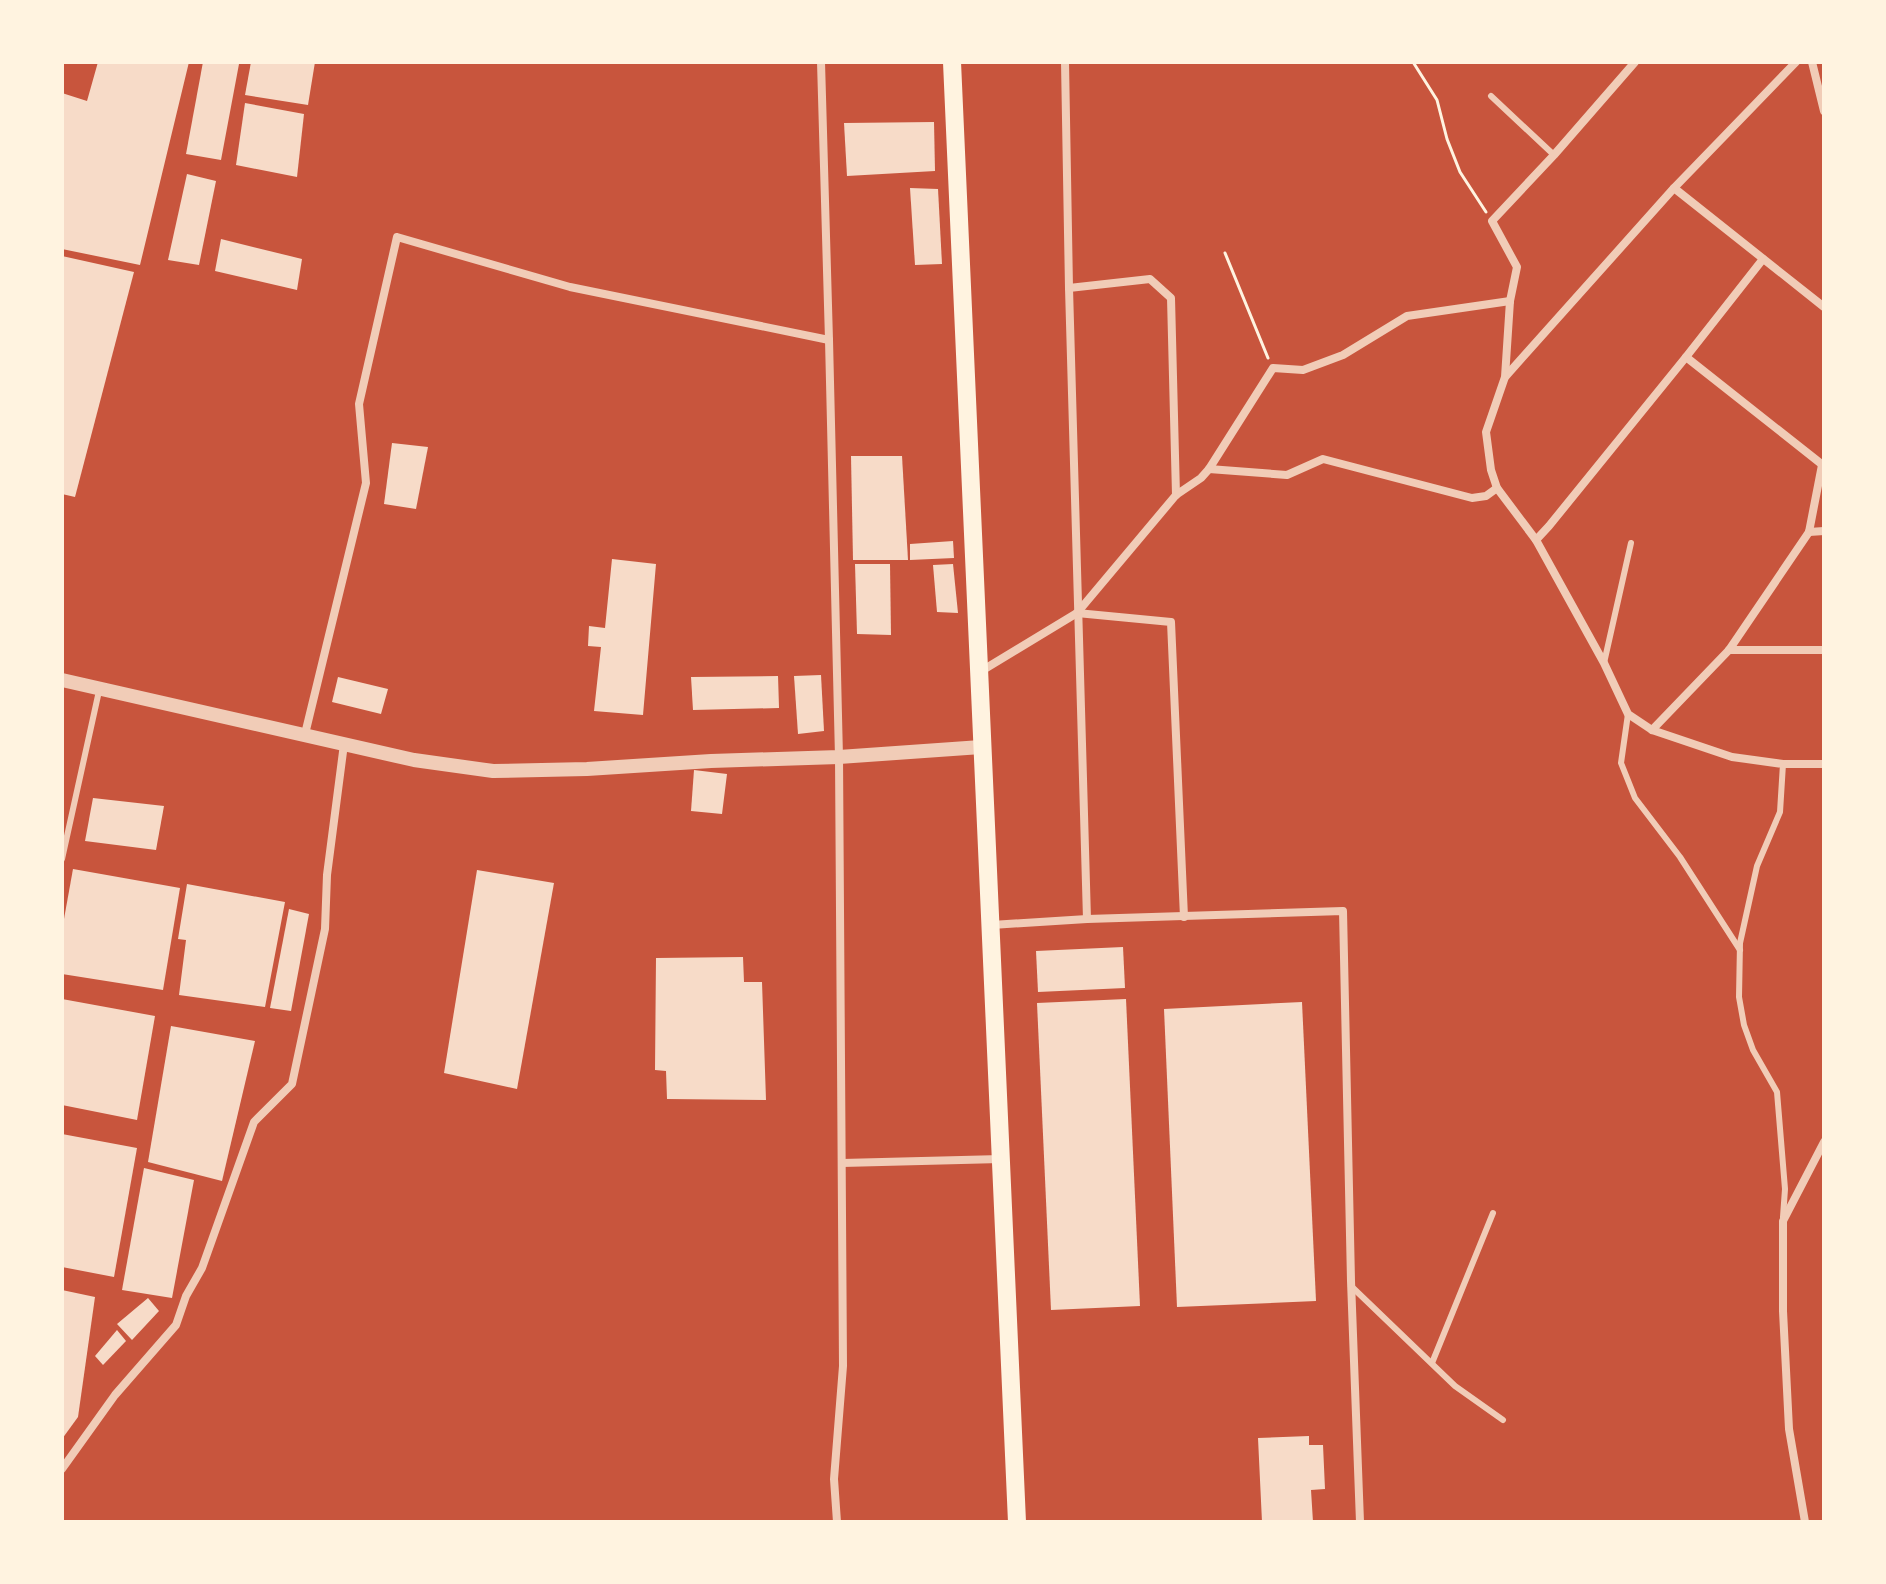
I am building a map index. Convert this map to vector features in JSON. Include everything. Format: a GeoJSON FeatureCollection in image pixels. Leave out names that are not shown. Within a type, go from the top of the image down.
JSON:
{"type":"FeatureCollection","features":[{"type":"Feature","properties":{"kind":"highway"},"geometry":{"type":"LineString","coordinates":[[952,62],[1017,1522]]}},
{"type":"Feature","properties":{"kind":"street"},"geometry":{"type":"LineString","coordinates":[[821,62],[839,757],[843,1366],[834,1479],[837,1522]]}},
{"type":"Feature","properties":{"kind":"street"},"geometry":{"type":"LineString","coordinates":[[1065,62],[1087,919]]}},
{"type":"Feature","properties":{"kind":"street"},"geometry":{"type":"LineString","coordinates":[[1635,62],[1492,221],[1517,267],[1510,301],[1505,377],[1486,432],[1491,470],[1497,488],[1536,540],[1604,663],[1628,714],[1652,730],[1732,757],[1783,764],[1824,764]]}},
{"type":"Feature","properties":{"kind":"street"},"geometry":{"type":"LineString","coordinates":[[1505,377],[1674,188],[1796,62]]}},
{"type":"Feature","properties":{"kind":"street"},"geometry":{"type":"LineString","coordinates":[[1812,62],[1824,111]]}},
{"type":"Feature","properties":{"kind":"street"},"geometry":{"type":"LineString","coordinates":[[1674,188],[1824,307]]}},
{"type":"Feature","properties":{"kind":"street"},"geometry":{"type":"LineString","coordinates":[[305,734],[366,483],[359,404],[397,237],[570,287],[829,340]]}},
{"type":"Feature","properties":{"kind":"street"},"geometry":{"type":"LineString","coordinates":[[1536,540],[1763,259]]}},
{"type":"Feature","properties":{"kind":"street"},"geometry":{"type":"LineString","coordinates":[[1069,288],[1150,279],[1171,298],[1176,495]]}},
{"type":"Feature","properties":{"kind":"street"},"geometry":{"type":"LineString","coordinates":[[978,674],[1077,613],[1176,495],[1209,469],[1273,368],[1303,370],[1343,355],[1407,316],[1510,301]]}},
{"type":"Feature","properties":{"kind":"street"},"geometry":{"type":"LineString","coordinates":[[1652,730],[1729,650],[1809,532],[1823,465],[1686,357]]}},
{"type":"Feature","properties":{"kind":"street"},"geometry":{"type":"LineString","coordinates":[[1209,469],[1287,475],[1323,459],[1472,498],[1486,496],[1497,488]]}},
{"type":"Feature","properties":{"kind":"street"},"geometry":{"type":"LineString","coordinates":[[1809,532],[1824,531]]}},
{"type":"Feature","properties":{"kind":"street"},"geometry":{"type":"LineString","coordinates":[[1077,613],[1171,622],[1184,917]]}},
{"type":"Feature","properties":{"kind":"street"},"geometry":{"type":"LineString","coordinates":[[1729,650],[1824,650]]}},
{"type":"Feature","properties":{"kind":"street"},"geometry":{"type":"LineString","coordinates":[[62,680],[414,760],[493,771],[839,757],[981,747]]}},
{"type":"Feature","properties":{"kind":"street"},"geometry":{"type":"LineString","coordinates":[[62,1469],[115,1395],[176,1325],[186,1296],[202,1268],[254,1122],[292,1084],[325,929],[327,875],[344,744]]}},
{"type":"Feature","properties":{"kind":"street"},"geometry":{"type":"LineString","coordinates":[[992,925],[1343,911],[1351,1286],[1360,1522]]}},
{"type":"Feature","properties":{"kind":"street"},"geometry":{"type":"LineString","coordinates":[[1805,1522],[1789,1429],[1783,1311],[1783,1221],[1824,1142]]}},
{"type":"Feature","properties":{"kind":"street"},"geometry":{"type":"LineString","coordinates":[[842,1163],[1002,1159]]}},
{"type":"Feature","properties":{"kind":"lane"},"geometry":{"type":"LineString","coordinates":[[1491,96],[1554,155]]}},
{"type":"Feature","properties":{"kind":"lane"},"geometry":{"type":"LineString","coordinates":[[1604,663],[1631,543]]}},
{"type":"Feature","properties":{"kind":"lane"},"geometry":{"type":"LineString","coordinates":[[62,859],[100,689]]}},
{"type":"Feature","properties":{"kind":"lane"},"geometry":{"type":"LineString","coordinates":[[1628,714],[1621,763],[1635,798],[1680,857],[1740,951]]}},
{"type":"Feature","properties":{"kind":"lane"},"geometry":{"type":"LineString","coordinates":[[1783,764],[1780,812],[1757,866],[1740,951],[1739,997],[1753,1050],[1777,1092],[1785,1189],[1783,1221]]}},
{"type":"Feature","properties":{"kind":"lane"},"geometry":{"type":"LineString","coordinates":[[1432,1363],[1493,1213]]}},
{"type":"Feature","properties":{"kind":"lane"},"geometry":{"type":"LineString","coordinates":[[1351,1286],[1455,1386],[1503,1420]]}},
{"type":"Feature","properties":{"kind":"path"},"geometry":{"type":"LineString","coordinates":[[1413,62],[1437,100],[1460,172],[1492,221]]}},
{"type":"Feature","properties":{"kind":"path"},"geometry":{"type":"LineString","coordinates":[[1225,253],[1273,368]]}},
{"type":"Feature","properties":{"kind":"building"},"geometry":{"type":"Polygon","coordinates":[[[98,62],[189,62],[140,265],[62,249],[62,93],[87,101],[98,62]]]}},
{"type":"Feature","properties":{"kind":"building"},"geometry":{"type":"Polygon","coordinates":[[[203,62],[239,64],[221,160],[186,154],[203,62]]]}},
{"type":"Feature","properties":{"kind":"building"},"geometry":{"type":"Polygon","coordinates":[[[251,62],[315,62],[308,105],[245,95],[251,62]]]}},
{"type":"Feature","properties":{"kind":"building"},"geometry":{"type":"Polygon","coordinates":[[[245,103],[304,114],[297,177],[236,165],[245,103]]]}},
{"type":"Feature","properties":{"kind":"building"},"geometry":{"type":"Polygon","coordinates":[[[934,122],[935,171],[847,176],[844,123],[934,122]]]}},
{"type":"Feature","properties":{"kind":"building"},"geometry":{"type":"Polygon","coordinates":[[[187,174],[216,181],[199,265],[168,260],[187,174]]]}},
{"type":"Feature","properties":{"kind":"building"},"geometry":{"type":"Polygon","coordinates":[[[910,188],[938,189],[942,264],[915,265],[910,188]]]}},
{"type":"Feature","properties":{"kind":"building"},"geometry":{"type":"Polygon","coordinates":[[[221,239],[302,259],[297,290],[215,271],[221,239]]]}},
{"type":"Feature","properties":{"kind":"building"},"geometry":{"type":"Polygon","coordinates":[[[62,256],[134,272],[75,497],[62,494],[62,256]]]}},
{"type":"Feature","properties":{"kind":"building"},"geometry":{"type":"Polygon","coordinates":[[[392,443],[428,447],[416,509],[384,504],[392,443]]]}},
{"type":"Feature","properties":{"kind":"building"},"geometry":{"type":"Polygon","coordinates":[[[851,456],[902,456],[908,560],[853,560],[851,456]]]}},
{"type":"Feature","properties":{"kind":"building"},"geometry":{"type":"Polygon","coordinates":[[[953,541],[954,558],[910,560],[910,544],[953,541]]]}},
{"type":"Feature","properties":{"kind":"building"},"geometry":{"type":"Polygon","coordinates":[[[612,559],[656,564],[643,715],[594,711],[601,647],[588,646],[589,626],[605,628],[612,559]]]}},
{"type":"Feature","properties":{"kind":"building"},"geometry":{"type":"Polygon","coordinates":[[[855,564],[890,564],[891,635],[857,634],[855,564]]]}},
{"type":"Feature","properties":{"kind":"building"},"geometry":{"type":"Polygon","coordinates":[[[953,564],[958,613],[937,612],[933,565],[953,564]]]}},
{"type":"Feature","properties":{"kind":"building"},"geometry":{"type":"Polygon","coordinates":[[[821,675],[824,731],[798,734],[794,676],[821,675]]]}},
{"type":"Feature","properties":{"kind":"building"},"geometry":{"type":"Polygon","coordinates":[[[778,676],[779,708],[693,710],[691,677],[778,676]]]}},
{"type":"Feature","properties":{"kind":"building"},"geometry":{"type":"Polygon","coordinates":[[[338,677],[388,689],[381,714],[332,702],[338,677]]]}},
{"type":"Feature","properties":{"kind":"building"},"geometry":{"type":"Polygon","coordinates":[[[694,770],[727,774],[722,814],[691,811],[694,770]]]}},
{"type":"Feature","properties":{"kind":"building"},"geometry":{"type":"Polygon","coordinates":[[[93,798],[164,806],[156,850],[85,841],[93,798]]]}},
{"type":"Feature","properties":{"kind":"building"},"geometry":{"type":"Polygon","coordinates":[[[73,869],[180,888],[163,990],[62,974],[62,930],[73,869]]]}},
{"type":"Feature","properties":{"kind":"building"},"geometry":{"type":"Polygon","coordinates":[[[477,870],[554,883],[517,1089],[444,1073],[477,870]]]}},
{"type":"Feature","properties":{"kind":"building"},"geometry":{"type":"Polygon","coordinates":[[[187,884],[285,902],[265,1007],[179,995],[186,940],[178,939],[187,884]]]}},
{"type":"Feature","properties":{"kind":"building"},"geometry":{"type":"Polygon","coordinates":[[[289,909],[309,914],[291,1011],[270,1008],[289,909]]]}},
{"type":"Feature","properties":{"kind":"building"},"geometry":{"type":"Polygon","coordinates":[[[1123,947],[1125,988],[1038,992],[1036,951],[1123,947]]]}},
{"type":"Feature","properties":{"kind":"building"},"geometry":{"type":"Polygon","coordinates":[[[743,957],[744,982],[762,982],[766,1100],[667,1099],[666,1071],[655,1070],[656,958],[743,957]]]}},
{"type":"Feature","properties":{"kind":"building"},"geometry":{"type":"Polygon","coordinates":[[[62,999],[155,1016],[137,1120],[62,1105],[62,999]]]}},
{"type":"Feature","properties":{"kind":"building"},"geometry":{"type":"Polygon","coordinates":[[[1126,999],[1140,1306],[1051,1310],[1037,1003],[1126,999]]]}},
{"type":"Feature","properties":{"kind":"building"},"geometry":{"type":"Polygon","coordinates":[[[1302,1002],[1316,1301],[1177,1307],[1164,1009],[1302,1002]]]}},
{"type":"Feature","properties":{"kind":"building"},"geometry":{"type":"Polygon","coordinates":[[[171,1026],[255,1041],[222,1181],[148,1162],[171,1026]]]}},
{"type":"Feature","properties":{"kind":"building"},"geometry":{"type":"Polygon","coordinates":[[[62,1134],[137,1148],[114,1277],[62,1267],[62,1134]]]}},
{"type":"Feature","properties":{"kind":"building"},"geometry":{"type":"Polygon","coordinates":[[[144,1168],[194,1180],[172,1298],[122,1290],[144,1168]]]}},
{"type":"Feature","properties":{"kind":"building"},"geometry":{"type":"Polygon","coordinates":[[[62,1290],[95,1297],[78,1417],[62,1439],[62,1290]]]}},
{"type":"Feature","properties":{"kind":"building"},"geometry":{"type":"Polygon","coordinates":[[[148,1298],[159,1311],[132,1340],[117,1324],[148,1298]]]}},
{"type":"Feature","properties":{"kind":"building"},"geometry":{"type":"Polygon","coordinates":[[[117,1330],[126,1341],[103,1365],[95,1356],[117,1330]]]}},
{"type":"Feature","properties":{"kind":"building"},"geometry":{"type":"Polygon","coordinates":[[[1309,1436],[1309,1445],[1323,1445],[1325,1489],[1311,1490],[1313,1522],[1262,1522],[1258,1438],[1309,1436]]]}}]}
